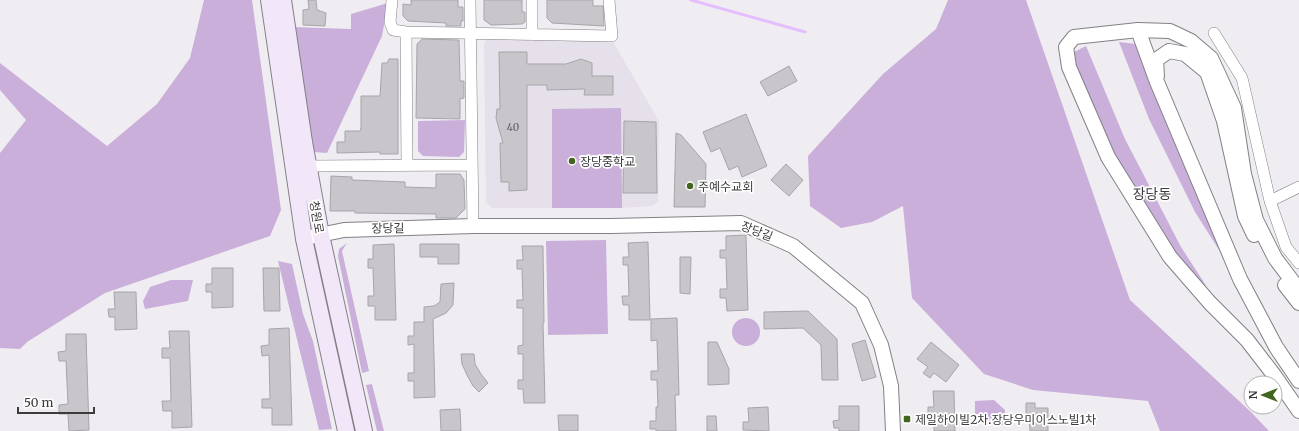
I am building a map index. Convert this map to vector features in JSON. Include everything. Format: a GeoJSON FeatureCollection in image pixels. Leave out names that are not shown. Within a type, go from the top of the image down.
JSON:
{"type":"FeatureCollection","features":[{"type":"Feature","properties":{"kind":"main road","name":"청원로"},"geometry":{"type":"LineString","coordinates":[[269,0],[304,238],[346,431]]}},
{"type":"Feature","properties":{"kind":"main road","name":"청원로"},"geometry":{"type":"LineString","coordinates":[[283,0],[321,235],[364,431]]}},
{"type":"Feature","properties":{"kind":"street"},"geometry":{"type":"LineString","coordinates":[[392,0],[390,22],[393,30],[406,32],[470,34],[612,36],[609,0]]}},
{"type":"Feature","properties":{"kind":"street"},"geometry":{"type":"LineString","coordinates":[[470,0],[473,226]]}},
{"type":"Feature","properties":{"kind":"street"},"geometry":{"type":"LineString","coordinates":[[532,0],[532,35]]}},
{"type":"Feature","properties":{"kind":"street"},"geometry":{"type":"LineString","coordinates":[[1138,30],[1157,82],[1240,280],[1276,347],[1299,381]]}},
{"type":"Feature","properties":{"kind":"street"},"geometry":{"type":"LineString","coordinates":[[1299,290],[1275,258],[1256,220],[1244,174],[1234,108],[1211,58],[1191,42],[1170,32],[1138,30],[1074,37],[1066,47],[1068,67],[1108,157],[1170,257],[1210,303],[1247,340],[1299,411]]}},
{"type":"Feature","properties":{"kind":"street"},"geometry":{"type":"LineString","coordinates":[[406,32],[407,164]]}},
{"type":"Feature","properties":{"kind":"street"},"geometry":{"type":"LineString","coordinates":[[1214,33],[1242,78],[1270,200],[1286,247],[1299,263]]}},
{"type":"Feature","properties":{"kind":"street"},"geometry":{"type":"LineString","coordinates":[[1157,82],[1156,60],[1169,51],[1185,54],[1207,72],[1224,121],[1244,216],[1268,264],[1299,303]]}},
{"type":"Feature","properties":{"kind":"street"},"geometry":{"type":"LineString","coordinates":[[309,166],[471,164]]}},
{"type":"Feature","properties":{"kind":"street"},"geometry":{"type":"LineString","coordinates":[[1270,200],[1299,187]]}},
{"type":"Feature","properties":{"kind":"street","name":"장당길"},"geometry":{"type":"LineString","coordinates":[[304,238],[344,230],[473,226],[611,226],[740,223],[793,246],[862,303],[883,352],[891,386],[893,431]]}},
{"type":"Feature","properties":{"kind":"shaded area"},"geometry":{"type":"Polygon","coordinates":[[[204,0],[252,0],[281,210],[270,236],[105,293],[27,342],[20,349],[0,348],[0,153],[26,120],[0,90],[0,63],[107,146],[157,104],[190,58],[204,0]]]}},
{"type":"Feature","properties":{"kind":"shaded area"},"geometry":{"type":"Polygon","coordinates":[[[948,0],[1026,0],[1130,300],[1243,405],[1243,415],[1254,415],[1269,431],[1160,431],[1148,401],[1033,390],[984,374],[912,298],[903,206],[872,222],[841,228],[810,206],[808,156],[883,74],[936,29],[948,0]]]}},
{"type":"Feature","properties":{"kind":"shaded area"},"geometry":{"type":"Polygon","coordinates":[[[388,3],[382,36],[327,153],[313,152],[293,27],[351,29],[351,14],[388,3]]]}},
{"type":"Feature","properties":{"kind":"shaded area","name":"장당중학교"},"geometry":{"type":"Polygon","coordinates":[[[488,37],[611,38],[659,121],[658,202],[652,206],[622,208],[492,208],[486,202],[484,44],[488,37]]]}},
{"type":"Feature","properties":{"kind":"shaded area"},"geometry":{"type":"Polygon","coordinates":[[[1119,42],[1136,44],[1142,56],[1233,272],[1195,212],[1149,119],[1119,42]]]}},
{"type":"Feature","properties":{"kind":"shaded area"},"geometry":{"type":"Polygon","coordinates":[[[1086,46],[1125,139],[1181,247],[1207,287],[1174,254],[1110,151],[1072,63],[1074,52],[1086,46]]]}},
{"type":"Feature","properties":{"kind":"shaded area"},"geometry":{"type":"Polygon","coordinates":[[[621,108],[622,208],[552,208],[552,109],[621,108]]]}},
{"type":"Feature","properties":{"kind":"shaded area"},"geometry":{"type":"Polygon","coordinates":[[[465,120],[464,152],[459,157],[423,156],[418,151],[418,121],[465,120]]]}},
{"type":"Feature","properties":{"kind":"shaded area"},"geometry":{"type":"Polygon","coordinates":[[[606,240],[608,334],[548,335],[546,241],[606,240]]]}},
{"type":"Feature","properties":{"kind":"shaded area"},"geometry":{"type":"Polygon","coordinates":[[[347,243],[342,251],[369,371],[362,373],[338,256],[339,249],[347,243]]]}},
{"type":"Feature","properties":{"kind":"shaded area"},"geometry":{"type":"Polygon","coordinates":[[[278,261],[292,264],[303,314],[313,341],[332,429],[319,430],[278,261]]]}},
{"type":"Feature","properties":{"kind":"shaded area"},"geometry":{"type":"Polygon","coordinates":[[[171,280],[193,280],[188,301],[145,309],[143,301],[150,287],[171,280]]]}},
{"type":"Feature","properties":{"kind":"shaded area"},"geometry":{"type":"Polygon","coordinates":[[[746,318],[756,322],[760,332],[756,342],[746,346],[736,342],[732,332],[736,322],[746,318]]]}},
{"type":"Feature","properties":{"kind":"shaded area"},"geometry":{"type":"Polygon","coordinates":[[[372,384],[384,431],[377,431],[366,385],[372,384]]]}},
{"type":"Feature","properties":{"kind":"shaded area"},"geometry":{"type":"Polygon","coordinates":[[[994,400],[1005,410],[1005,425],[986,425],[975,417],[975,401],[994,400]]]}},
{"type":"Feature","properties":{"kind":"building"},"geometry":{"type":"Polygon","coordinates":[[[308,0],[316,0],[317,10],[326,13],[325,26],[303,25],[303,10],[309,9],[308,0]]]}},
{"type":"Feature","properties":{"kind":"building"},"geometry":{"type":"Polygon","coordinates":[[[411,0],[458,0],[458,7],[463,7],[463,21],[461,21],[461,26],[446,26],[446,23],[408,21],[403,16],[403,4],[411,5],[411,0]]]}},
{"type":"Feature","properties":{"kind":"building"},"geometry":{"type":"Polygon","coordinates":[[[484,0],[522,0],[522,12],[525,12],[525,22],[522,24],[491,25],[484,20],[484,0]]]}},
{"type":"Feature","properties":{"kind":"building"},"geometry":{"type":"Polygon","coordinates":[[[547,0],[593,0],[593,6],[603,6],[604,26],[552,23],[547,18],[547,0]]]}},
{"type":"Feature","properties":{"kind":"building"},"geometry":{"type":"Polygon","coordinates":[[[422,39],[459,40],[460,81],[464,81],[464,98],[460,99],[460,119],[416,118],[417,44],[422,39]]]}},
{"type":"Feature","properties":{"kind":"building"},"geometry":{"type":"Polygon","coordinates":[[[499,52],[527,52],[527,64],[566,64],[581,59],[592,63],[592,76],[613,76],[613,95],[584,95],[585,89],[547,90],[547,85],[527,85],[527,190],[509,191],[509,182],[501,182],[500,143],[503,143],[496,118],[497,109],[500,109],[499,52]]]}},
{"type":"Feature","properties":{"kind":"building"},"geometry":{"type":"Polygon","coordinates":[[[389,59],[398,59],[398,154],[380,154],[380,152],[337,153],[337,142],[345,142],[345,131],[360,131],[361,96],[380,96],[382,63],[387,63],[389,59]]]}},
{"type":"Feature","properties":{"kind":"building"},"geometry":{"type":"Polygon","coordinates":[[[789,66],[797,81],[768,96],[760,82],[789,66]]]}},
{"type":"Feature","properties":{"kind":"building"},"geometry":{"type":"Polygon","coordinates":[[[746,114],[767,166],[742,177],[738,166],[729,170],[720,148],[711,152],[703,132],[746,114]]]}},
{"type":"Feature","properties":{"kind":"building"},"geometry":{"type":"Polygon","coordinates":[[[624,121],[656,122],[657,193],[623,193],[624,121]]]}},
{"type":"Feature","properties":{"kind":"building","name":"주예수교회"},"geometry":{"type":"Polygon","coordinates":[[[676,133],[681,135],[706,164],[705,207],[674,207],[676,133]]]}},
{"type":"Feature","properties":{"kind":"building"},"geometry":{"type":"Polygon","coordinates":[[[786,164],[803,180],[789,196],[771,180],[786,164]]]}},
{"type":"Feature","properties":{"kind":"building"},"geometry":{"type":"Polygon","coordinates":[[[436,174],[460,174],[464,180],[465,209],[456,218],[436,218],[436,214],[355,213],[355,211],[330,211],[331,176],[352,177],[352,180],[405,182],[405,187],[436,188],[436,174]]]}},
{"type":"Feature","properties":{"kind":"building"},"geometry":{"type":"Polygon","coordinates":[[[746,235],[748,310],[727,311],[726,298],[720,298],[720,289],[727,289],[726,258],[720,258],[720,250],[726,250],[726,236],[746,235]]]}},
{"type":"Feature","properties":{"kind":"building"},"geometry":{"type":"Polygon","coordinates":[[[648,242],[650,320],[629,320],[629,305],[623,305],[622,296],[629,296],[628,265],[623,265],[623,257],[629,257],[628,243],[648,242]]]}},
{"type":"Feature","properties":{"kind":"building"},"geometry":{"type":"Polygon","coordinates":[[[394,244],[396,320],[375,320],[375,306],[368,306],[368,296],[374,296],[373,268],[368,268],[368,259],[373,259],[373,245],[394,244]]]}},
{"type":"Feature","properties":{"kind":"building"},"geometry":{"type":"Polygon","coordinates":[[[420,244],[459,244],[459,264],[438,264],[438,257],[420,257],[420,244]]]}},
{"type":"Feature","properties":{"kind":"building"},"geometry":{"type":"Polygon","coordinates":[[[522,246],[543,246],[545,403],[524,403],[523,389],[518,389],[518,380],[523,380],[523,354],[518,354],[518,346],[523,345],[523,308],[517,308],[517,300],[523,300],[522,269],[517,269],[517,260],[523,260],[522,246]]]}},
{"type":"Feature","properties":{"kind":"building"},"geometry":{"type":"Polygon","coordinates":[[[680,257],[691,257],[690,294],[680,293],[680,257]]]}},
{"type":"Feature","properties":{"kind":"building"},"geometry":{"type":"Polygon","coordinates":[[[212,268],[233,268],[233,307],[212,308],[212,292],[206,292],[206,284],[212,284],[212,268]]]}},
{"type":"Feature","properties":{"kind":"building"},"geometry":{"type":"Polygon","coordinates":[[[263,268],[279,268],[280,311],[264,311],[263,268]]]}},
{"type":"Feature","properties":{"kind":"building"},"geometry":{"type":"Polygon","coordinates":[[[454,283],[453,305],[446,313],[433,319],[435,397],[414,398],[414,381],[408,381],[408,373],[414,373],[414,344],[408,345],[408,336],[414,336],[414,322],[424,322],[424,307],[434,306],[440,302],[441,284],[454,283]]]}},
{"type":"Feature","properties":{"kind":"building"},"geometry":{"type":"Polygon","coordinates":[[[114,292],[136,292],[137,329],[115,330],[115,317],[109,317],[108,309],[115,309],[114,292]]]}},
{"type":"Feature","properties":{"kind":"building"},"geometry":{"type":"Polygon","coordinates":[[[808,311],[837,339],[838,380],[822,380],[821,345],[803,328],[764,329],[764,312],[808,311]]]}},
{"type":"Feature","properties":{"kind":"building"},"geometry":{"type":"Polygon","coordinates":[[[677,318],[679,395],[675,395],[676,431],[656,431],[656,429],[650,429],[650,421],[656,421],[656,407],[658,407],[657,380],[651,380],[651,371],[658,371],[657,340],[651,341],[651,319],[677,318]]]}},
{"type":"Feature","properties":{"kind":"building"},"geometry":{"type":"Polygon","coordinates":[[[289,328],[292,425],[272,425],[272,408],[262,408],[262,399],[270,399],[269,355],[262,356],[261,346],[269,345],[269,329],[289,328]]]}},
{"type":"Feature","properties":{"kind":"building"},"geometry":{"type":"Polygon","coordinates":[[[169,331],[189,331],[192,427],[172,428],[172,411],[163,411],[162,401],[171,401],[170,358],[162,358],[162,348],[170,348],[169,331]]]}},
{"type":"Feature","properties":{"kind":"building"},"geometry":{"type":"Polygon","coordinates":[[[66,334],[86,334],[89,430],[69,431],[68,414],[59,414],[59,405],[68,404],[66,361],[59,361],[58,352],[66,351],[66,334]]]}},
{"type":"Feature","properties":{"kind":"building"},"geometry":{"type":"Polygon","coordinates":[[[865,340],[876,377],[862,381],[852,344],[865,340]]]}},
{"type":"Feature","properties":{"kind":"building"},"geometry":{"type":"Polygon","coordinates":[[[708,342],[717,342],[729,369],[729,384],[708,385],[708,342]]]}},
{"type":"Feature","properties":{"kind":"building"},"geometry":{"type":"Polygon","coordinates":[[[931,342],[959,365],[946,382],[934,373],[930,378],[923,373],[928,367],[917,359],[931,342]]]}},
{"type":"Feature","properties":{"kind":"building"},"geometry":{"type":"Polygon","coordinates":[[[461,354],[474,354],[475,364],[488,383],[479,392],[473,386],[467,375],[462,364],[461,354]]]}},
{"type":"Feature","properties":{"kind":"building"},"geometry":{"type":"Polygon","coordinates":[[[933,391],[954,391],[955,431],[934,431],[934,419],[928,419],[928,407],[934,407],[933,391]]]}},
{"type":"Feature","properties":{"kind":"building"},"geometry":{"type":"Polygon","coordinates":[[[1026,403],[1035,403],[1035,408],[1048,408],[1048,431],[1030,431],[1029,414],[1026,414],[1026,403]]]}},
{"type":"Feature","properties":{"kind":"building"},"geometry":{"type":"Polygon","coordinates":[[[839,406],[859,406],[859,431],[839,431],[839,428],[834,428],[833,421],[839,420],[839,406]]]}},
{"type":"Feature","properties":{"kind":"building"},"geometry":{"type":"Polygon","coordinates":[[[768,407],[769,431],[743,430],[743,422],[749,422],[748,408],[768,407]]]}},
{"type":"Feature","properties":{"kind":"building"},"geometry":{"type":"Polygon","coordinates":[[[460,409],[461,431],[441,431],[440,410],[460,409]]]}},
{"type":"Feature","properties":{"kind":"building"},"geometry":{"type":"Polygon","coordinates":[[[558,415],[578,415],[578,431],[559,431],[558,415]]]}},
{"type":"Feature","properties":{"kind":"building"},"geometry":{"type":"Polygon","coordinates":[[[707,416],[716,416],[717,431],[707,431],[707,416]]]}},
{"type":"Feature","properties":{"kind":"waterway"},"geometry":{"type":"LineString","coordinates":[[691,0],[805,32]]}},
{"type":"Feature","properties":{"kind":"place","name":"장당중학교"},"geometry":{"type":"Point","coordinates":[572,161]}},
{"type":"Feature","properties":{"kind":"place","name":"주예수교회"},"geometry":{"type":"Point","coordinates":[690,186]}},
{"type":"Feature","properties":{"kind":"place","name":"제일하이빌2차.장당우미이스노빌1차"},"geometry":{"type":"Point","coordinates":[907,419]}},
{"type":"Feature","properties":{"kind":"district","name":"장당동"},"geometry":{"type":"Point","coordinates":[1152,194]}}]}
